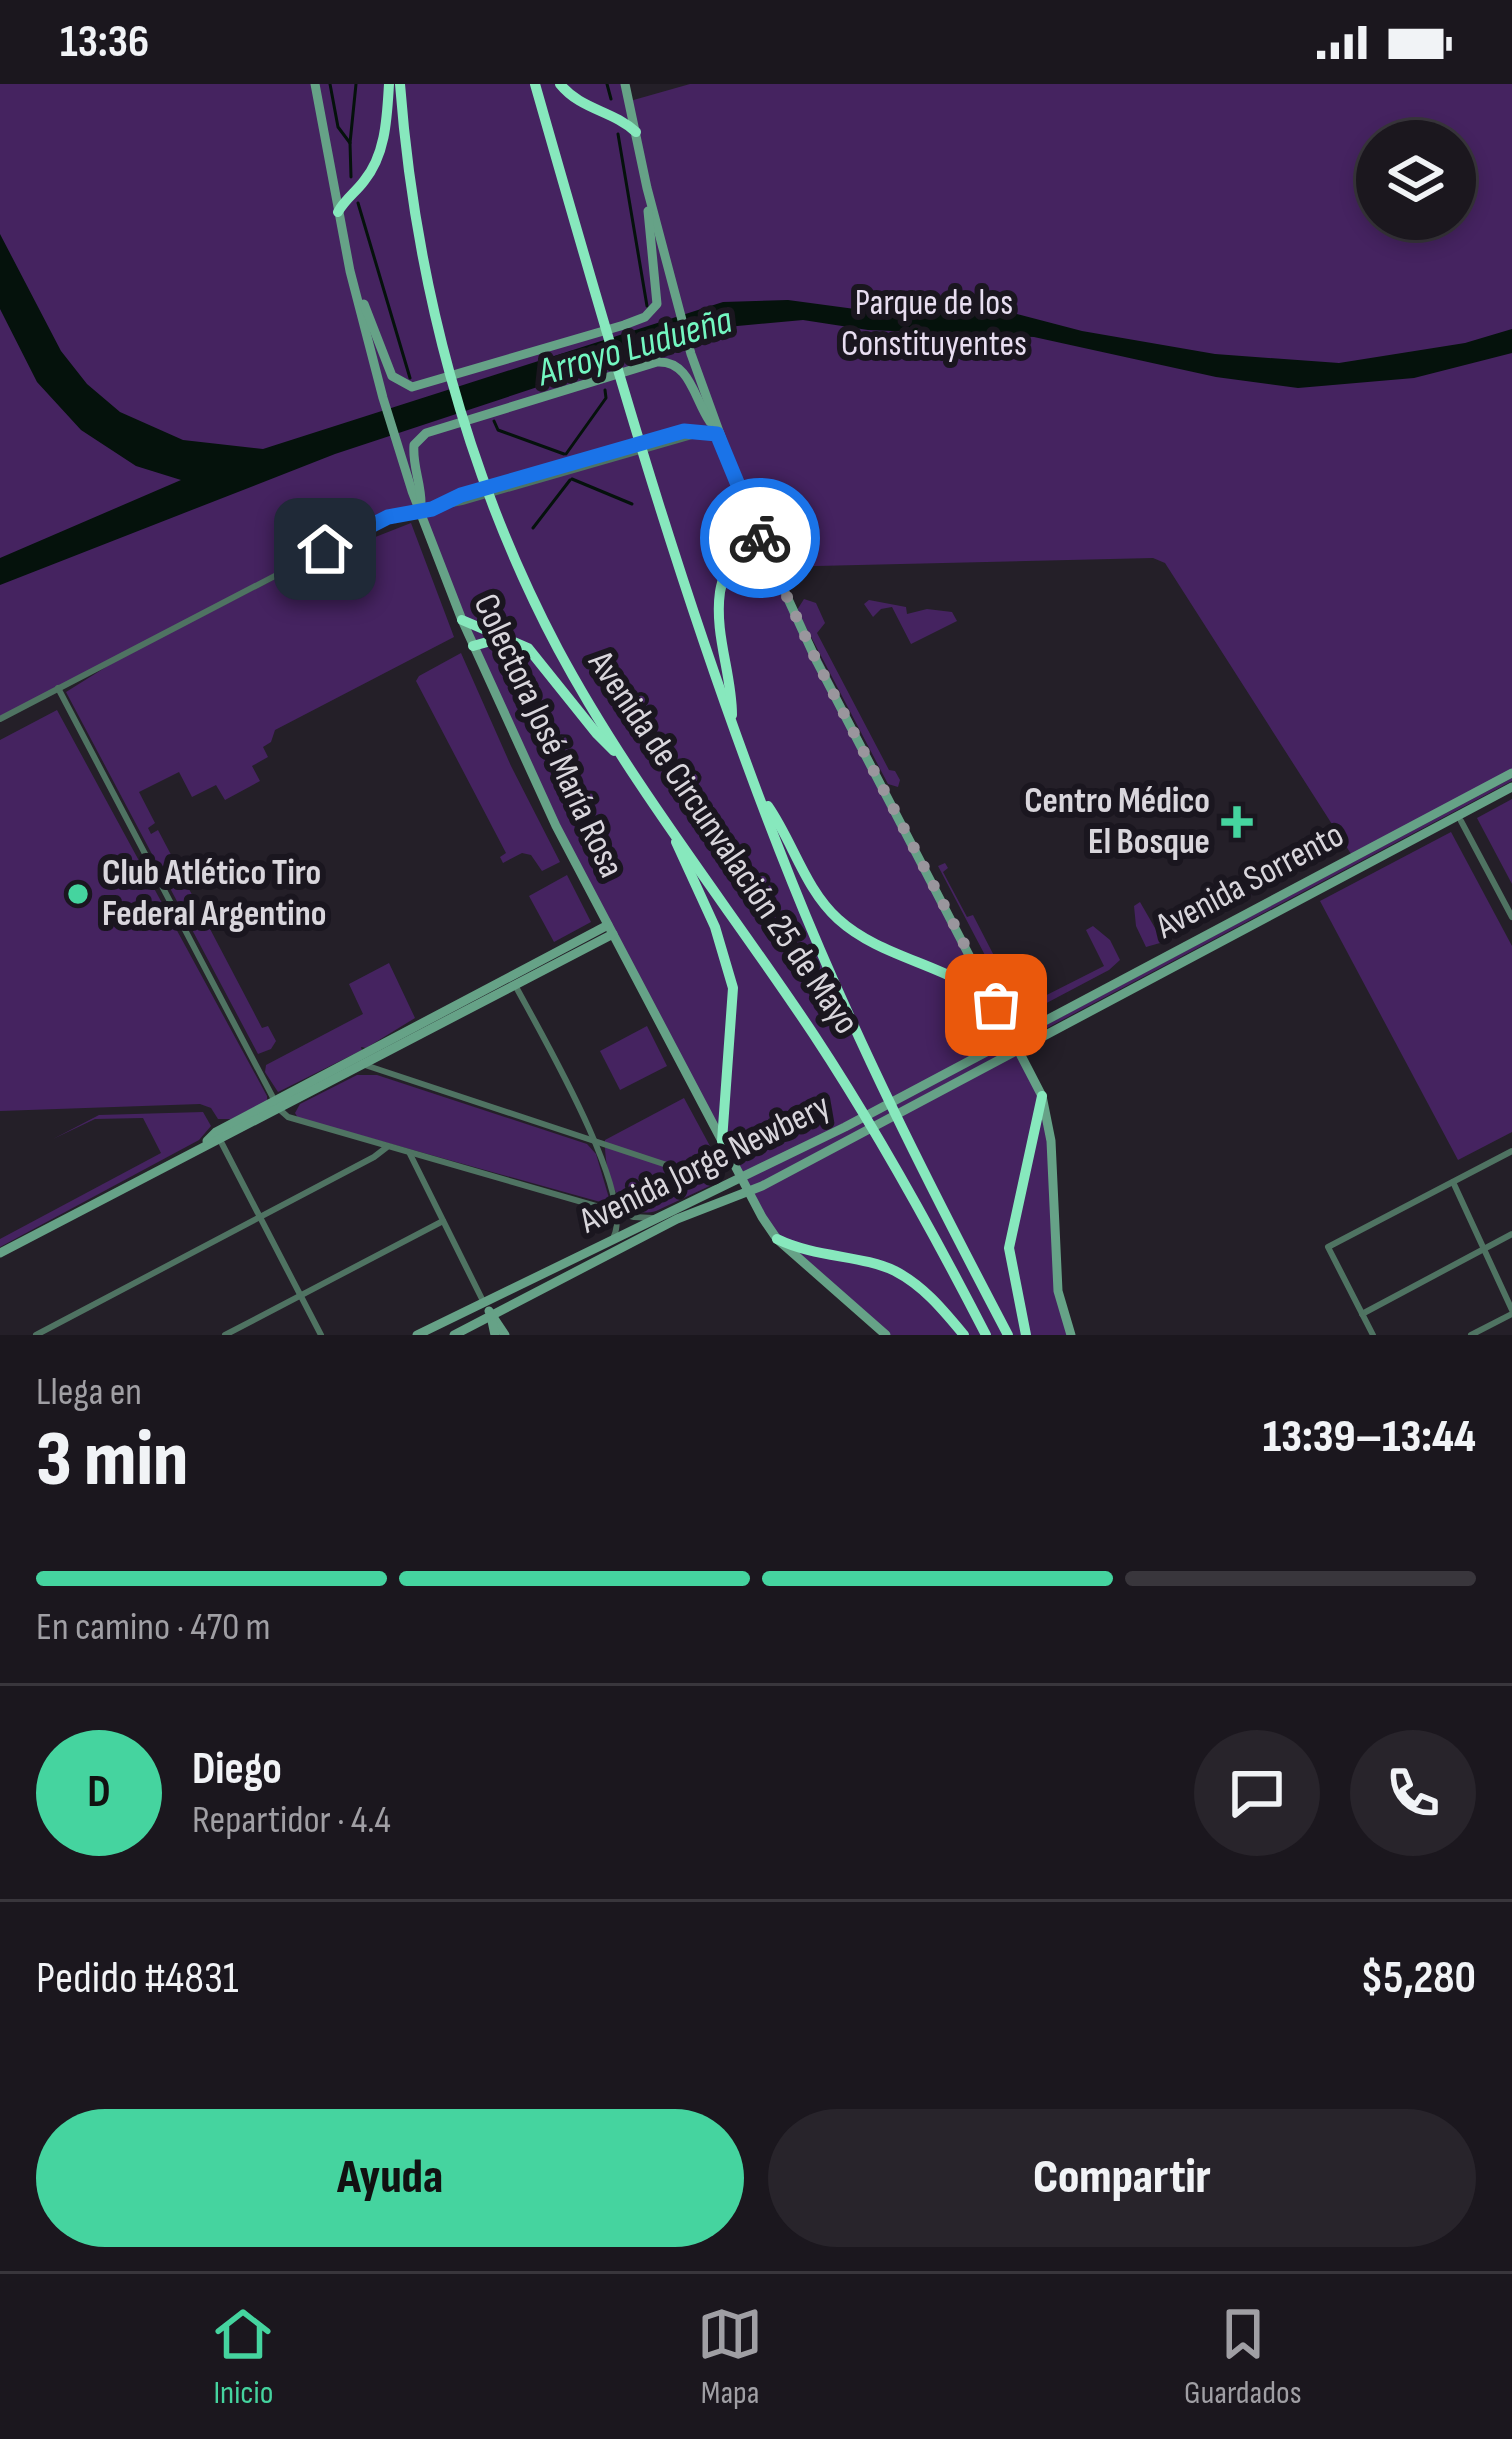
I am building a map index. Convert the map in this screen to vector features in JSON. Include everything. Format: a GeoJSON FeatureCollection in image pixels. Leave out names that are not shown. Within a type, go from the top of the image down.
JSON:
{"type":"FeatureCollection","features":[{"type":"Feature","properties":{"kind":"highway"},"geometry":{"type":"LineString","coordinates":[[338,212],[366,180],[379,154],[389,84]]}},
{"type":"Feature","properties":{"kind":"highway","name":"Avenida de Circunvalación 25 de Mayo"},"geometry":{"type":"LineString","coordinates":[[400,84],[415,220],[447,362],[492,506],[560,651],[625,760],[880,1139],[986,1335]]}},
{"type":"Feature","properties":{"kind":"highway","name":"Avenida de Circunvalación 25 de Mayo"},"geometry":{"type":"LineString","coordinates":[[536,84],[648,470],[755,787],[835,984],[1008,1335]]}},
{"type":"Feature","properties":{"kind":"highway"},"geometry":{"type":"LineString","coordinates":[[560,84],[578,103],[620,119],[636,132]]}},
{"type":"Feature","properties":{"kind":"highway"},"geometry":{"type":"LineString","coordinates":[[732,724],[732,692],[719,622],[720,592],[728,568],[748,540],[749,514]]}},
{"type":"Feature","properties":{"kind":"highway"},"geometry":{"type":"LineString","coordinates":[[462,620],[511,639],[541,662],[596,734],[625,760]]}},
{"type":"Feature","properties":{"kind":"highway"},"geometry":{"type":"LineString","coordinates":[[473,646],[511,639]]}},
{"type":"Feature","properties":{"kind":"highway"},"geometry":{"type":"LineString","coordinates":[[755,787],[837,918],[870,940],[961,980],[996,1005]]}},
{"type":"Feature","properties":{"kind":"highway"},"geometry":{"type":"LineString","coordinates":[[670,827],[716,927],[733,988],[722,1142]]}},
{"type":"Feature","properties":{"kind":"highway"},"geometry":{"type":"LineString","coordinates":[[1026,1335],[1009,1248],[1042,1096]]}},
{"type":"Feature","properties":{"kind":"highway"},"geometry":{"type":"LineString","coordinates":[[777,1239],[803,1251],[892,1270],[930,1295],[964,1335]]}},
{"type":"Feature","properties":{"kind":"main road","name":"Colectora José María Rosa"},"geometry":{"type":"LineString","coordinates":[[315,84],[350,271],[397,445],[425,509],[462,620],[517,747],[747,1192],[777,1239],[886,1335]]}},
{"type":"Feature","properties":{"kind":"main road"},"geometry":{"type":"LineString","coordinates":[[625,84],[691,354],[749,514],[817,662],[1042,1096],[1052,1141],[1058,1291],[1071,1335]]}},
{"type":"Feature","properties":{"kind":"main road"},"geometry":{"type":"LineString","coordinates":[[350,271],[392,376],[404,386],[423,385],[624,326],[653,310],[659,293],[647,188]]}},
{"type":"Feature","properties":{"kind":"main road"},"geometry":{"type":"LineString","coordinates":[[425,509],[413,455],[414,445],[426,434],[657,362],[669,361],[684,371],[717,434]]}},
{"type":"Feature","properties":{"kind":"main road","name":"Avenida Sorrento"},"geometry":{"type":"LineString","coordinates":[[1013,1037],[1512,773]]}},
{"type":"Feature","properties":{"kind":"main road","name":"Avenida Sorrento"},"geometry":{"type":"LineString","coordinates":[[1020,1048],[1512,787]]}},
{"type":"Feature","properties":{"kind":"main road"},"geometry":{"type":"LineString","coordinates":[[0,1253],[610,929]]}},
{"type":"Feature","properties":{"kind":"main road","name":"Avenida Jorge Newbery"},"geometry":{"type":"LineString","coordinates":[[417,1335],[740,1180],[1013,1037]]}},
{"type":"Feature","properties":{"kind":"main road","name":"Avenida Jorge Newbery"},"geometry":{"type":"LineString","coordinates":[[454,1335],[677,1219],[747,1192],[1020,1048]]}},
{"type":"Feature","properties":{"kind":"main road"},"geometry":{"type":"LineString","coordinates":[[483,1300],[505,1335]]}},
{"type":"Feature","properties":{"kind":"main road"},"geometry":{"type":"LineString","coordinates":[[491,1316],[495,1335]]}},
{"type":"Feature","properties":{"kind":"street"},"geometry":{"type":"LineString","coordinates":[[0,719],[397,514],[684,431],[717,434]]}},
{"type":"Feature","properties":{"kind":"street"},"geometry":{"type":"LineString","coordinates":[[58,688],[277,1105],[288,1117],[634,1217],[657,1218]]}},
{"type":"Feature","properties":{"kind":"street"},"geometry":{"type":"LineString","coordinates":[[1461,821],[1512,917]]}},
{"type":"Feature","properties":{"kind":"street"},"geometry":{"type":"LineString","coordinates":[[513,981],[596,1144],[619,1224],[612,1240]]}},
{"type":"Feature","properties":{"kind":"street"},"geometry":{"type":"LineString","coordinates":[[361,1061],[700,1176]]}},
{"type":"Feature","properties":{"kind":"street"},"geometry":{"type":"LineString","coordinates":[[218,1136],[321,1335]]}},
{"type":"Feature","properties":{"kind":"street"},"geometry":{"type":"LineString","coordinates":[[36,1335],[388,1146]]}},
{"type":"Feature","properties":{"kind":"street"},"geometry":{"type":"LineString","coordinates":[[1373,1335],[1328,1247],[1512,1151]]}},
{"type":"Feature","properties":{"kind":"street"},"geometry":{"type":"LineString","coordinates":[[410,1153],[483,1300]]}},
{"type":"Feature","properties":{"kind":"street"},"geometry":{"type":"LineString","coordinates":[[1453,1182],[1512,1312],[1471,1335]]}},
{"type":"Feature","properties":{"kind":"street"},"geometry":{"type":"LineString","coordinates":[[225,1335],[443,1220]]}},
{"type":"Feature","properties":{"kind":"street"},"geometry":{"type":"LineString","coordinates":[[1362,1314],[1512,1234]]}},
{"type":"Feature","properties":{"kind":"green space","name":"Parque de los Constituyentes"},"geometry":{"type":"Polygon","coordinates":[[[0,84],[625,84],[630,101],[690,84],[1512,84],[1512,773],[1353,857],[1165,563],[1153,558],[774,567],[1032,1072],[1051,1141],[1058,1291],[1071,1335],[886,1335],[777,1239],[508,727],[422,511],[397,514],[0,719],[0,84]]]}},
{"type":"Feature","properties":{"kind":"green space"},"geometry":{"type":"Polygon","coordinates":[[[411,523],[454,637],[275,730],[271,742],[263,747],[268,757],[252,766],[260,781],[225,800],[216,785],[192,797],[179,772],[139,792],[155,823],[148,828],[151,834],[158,830],[262,1028],[268,1026],[276,1041],[258,1054],[66,692],[122,657],[299,567],[411,523]]]}},
{"type":"Feature","properties":{"kind":"green space"},"geometry":{"type":"Polygon","coordinates":[[[804,599],[816,603],[825,623],[817,633],[889,770],[900,780],[898,787],[888,784],[797,610],[804,599]]]}},
{"type":"Feature","properties":{"kind":"green space"},"geometry":{"type":"Polygon","coordinates":[[[869,600],[906,607],[907,614],[927,609],[952,612],[957,621],[911,644],[892,607],[873,617],[864,604],[869,600]]]}},
{"type":"Feature","properties":{"kind":"green space"},"geometry":{"type":"Polygon","coordinates":[[[461,653],[560,862],[542,871],[531,855],[522,853],[503,863],[500,857],[506,853],[416,681],[461,653]]]}},
{"type":"Feature","properties":{"kind":"green space"},"geometry":{"type":"Polygon","coordinates":[[[57,710],[267,1096],[267,1101],[231,1119],[218,1119],[211,1108],[200,1104],[0,1111],[0,740],[57,710]]]}},
{"type":"Feature","properties":{"kind":"green space"},"geometry":{"type":"Polygon","coordinates":[[[1512,781],[1034,1035],[1033,1032],[1512,781]]]}},
{"type":"Feature","properties":{"kind":"green space"},"geometry":{"type":"Polygon","coordinates":[[[1512,799],[1512,884],[1477,818],[1512,799]]]}},
{"type":"Feature","properties":{"kind":"green space"},"geometry":{"type":"Polygon","coordinates":[[[1451,832],[1512,946],[1512,1132],[1458,1160],[1320,901],[1451,832]]]}},
{"type":"Feature","properties":{"kind":"green space"},"geometry":{"type":"Polygon","coordinates":[[[1300,861],[1303,868],[1160,943],[1146,947],[1136,926],[1134,906],[1140,902],[1159,935],[1300,861]]]}},
{"type":"Feature","properties":{"kind":"green space"},"geometry":{"type":"Polygon","coordinates":[[[945,863],[948,868],[943,872],[967,917],[973,915],[1021,1008],[1104,966],[1086,930],[1093,926],[1110,940],[1120,960],[1022,1016],[1016,1014],[938,866],[945,863]]]}},
{"type":"Feature","properties":{"kind":"green space"},"geometry":{"type":"Polygon","coordinates":[[[567,875],[591,922],[554,942],[529,896],[567,875]]]}},
{"type":"Feature","properties":{"kind":"green space"},"geometry":{"type":"Polygon","coordinates":[[[389,963],[415,1018],[278,1092],[265,1072],[266,1065],[363,1014],[349,984],[389,963]]]}},
{"type":"Feature","properties":{"kind":"green space"},"geometry":{"type":"Polygon","coordinates":[[[647,1026],[667,1066],[620,1090],[600,1051],[647,1026]]]}},
{"type":"Feature","properties":{"kind":"green space"},"geometry":{"type":"Polygon","coordinates":[[[357,1075],[377,1075],[587,1144],[596,1154],[609,1198],[604,1203],[298,1118],[295,1113],[300,1104],[357,1075]]]}},
{"type":"Feature","properties":{"kind":"green space"},"geometry":{"type":"Polygon","coordinates":[[[684,1098],[724,1172],[716,1183],[656,1211],[631,1209],[610,1179],[605,1140],[684,1098]]]}},
{"type":"Feature","properties":{"kind":"green space"},"geometry":{"type":"Polygon","coordinates":[[[203,1112],[211,1126],[199,1140],[0,1247],[0,1239],[161,1153],[143,1118],[95,1119],[53,1139],[99,1115],[203,1112]]]}},
{"type":"Feature","properties":{"kind":"water","name":"Arroyo Ludueña"},"geometry":{"type":"Polygon","coordinates":[[[0,234],[61,351],[87,384],[120,412],[183,440],[263,449],[723,302],[788,300],[907,316],[994,308],[1082,331],[1215,354],[1339,363],[1465,343],[1512,329],[1512,353],[1414,378],[1298,388],[1216,377],[1034,337],[868,330],[803,320],[716,328],[335,454],[0,585],[0,558],[181,480],[136,466],[81,430],[37,382],[0,309],[0,234]]]}},
{"type":"Feature","properties":{"kind":"waterway"},"geometry":{"type":"LineString","coordinates":[[330,84],[338,127],[350,143]]}},
{"type":"Feature","properties":{"kind":"waterway"},"geometry":{"type":"LineString","coordinates":[[351,177],[356,84]]}},
{"type":"Feature","properties":{"kind":"waterway"},"geometry":{"type":"LineString","coordinates":[[607,84],[611,99]]}},
{"type":"Feature","properties":{"kind":"waterway"},"geometry":{"type":"LineString","coordinates":[[618,134],[647,306]]}},
{"type":"Feature","properties":{"kind":"waterway"},"geometry":{"type":"LineString","coordinates":[[358,203],[410,378]]}},
{"type":"Feature","properties":{"kind":"waterway"},"geometry":{"type":"LineString","coordinates":[[566,454],[606,398],[605,390]]}},
{"type":"Feature","properties":{"kind":"waterway"},"geometry":{"type":"LineString","coordinates":[[494,421],[498,430],[564,454]]}},
{"type":"Feature","properties":{"kind":"waterway"},"geometry":{"type":"LineString","coordinates":[[572,479],[632,504]]}},
{"type":"Feature","properties":{"kind":"waterway"},"geometry":{"type":"LineString","coordinates":[[533,528],[570,480]]}},
{"type":"Feature","properties":{"kind":"way so far"},"geometry":{"type":"LineString","coordinates":[[760,538],[817,662],[996,1005]]}},
{"type":"Feature","properties":{"kind":"place","name":"Centro Médico El Bosque"},"geometry":{"type":"Point","coordinates":[1237,822]}},
{"type":"Feature","properties":{"kind":"place","name":"Club Atlético Tiro Federal Argentino"},"geometry":{"type":"Point","coordinates":[78,894]}},
{"type":"Feature","properties":{"kind":"route"},"geometry":{"type":"LineString","coordinates":[[325,549],[397,514],[432,509],[461,495],[684,431],[717,434],[760,538]]}}]}
